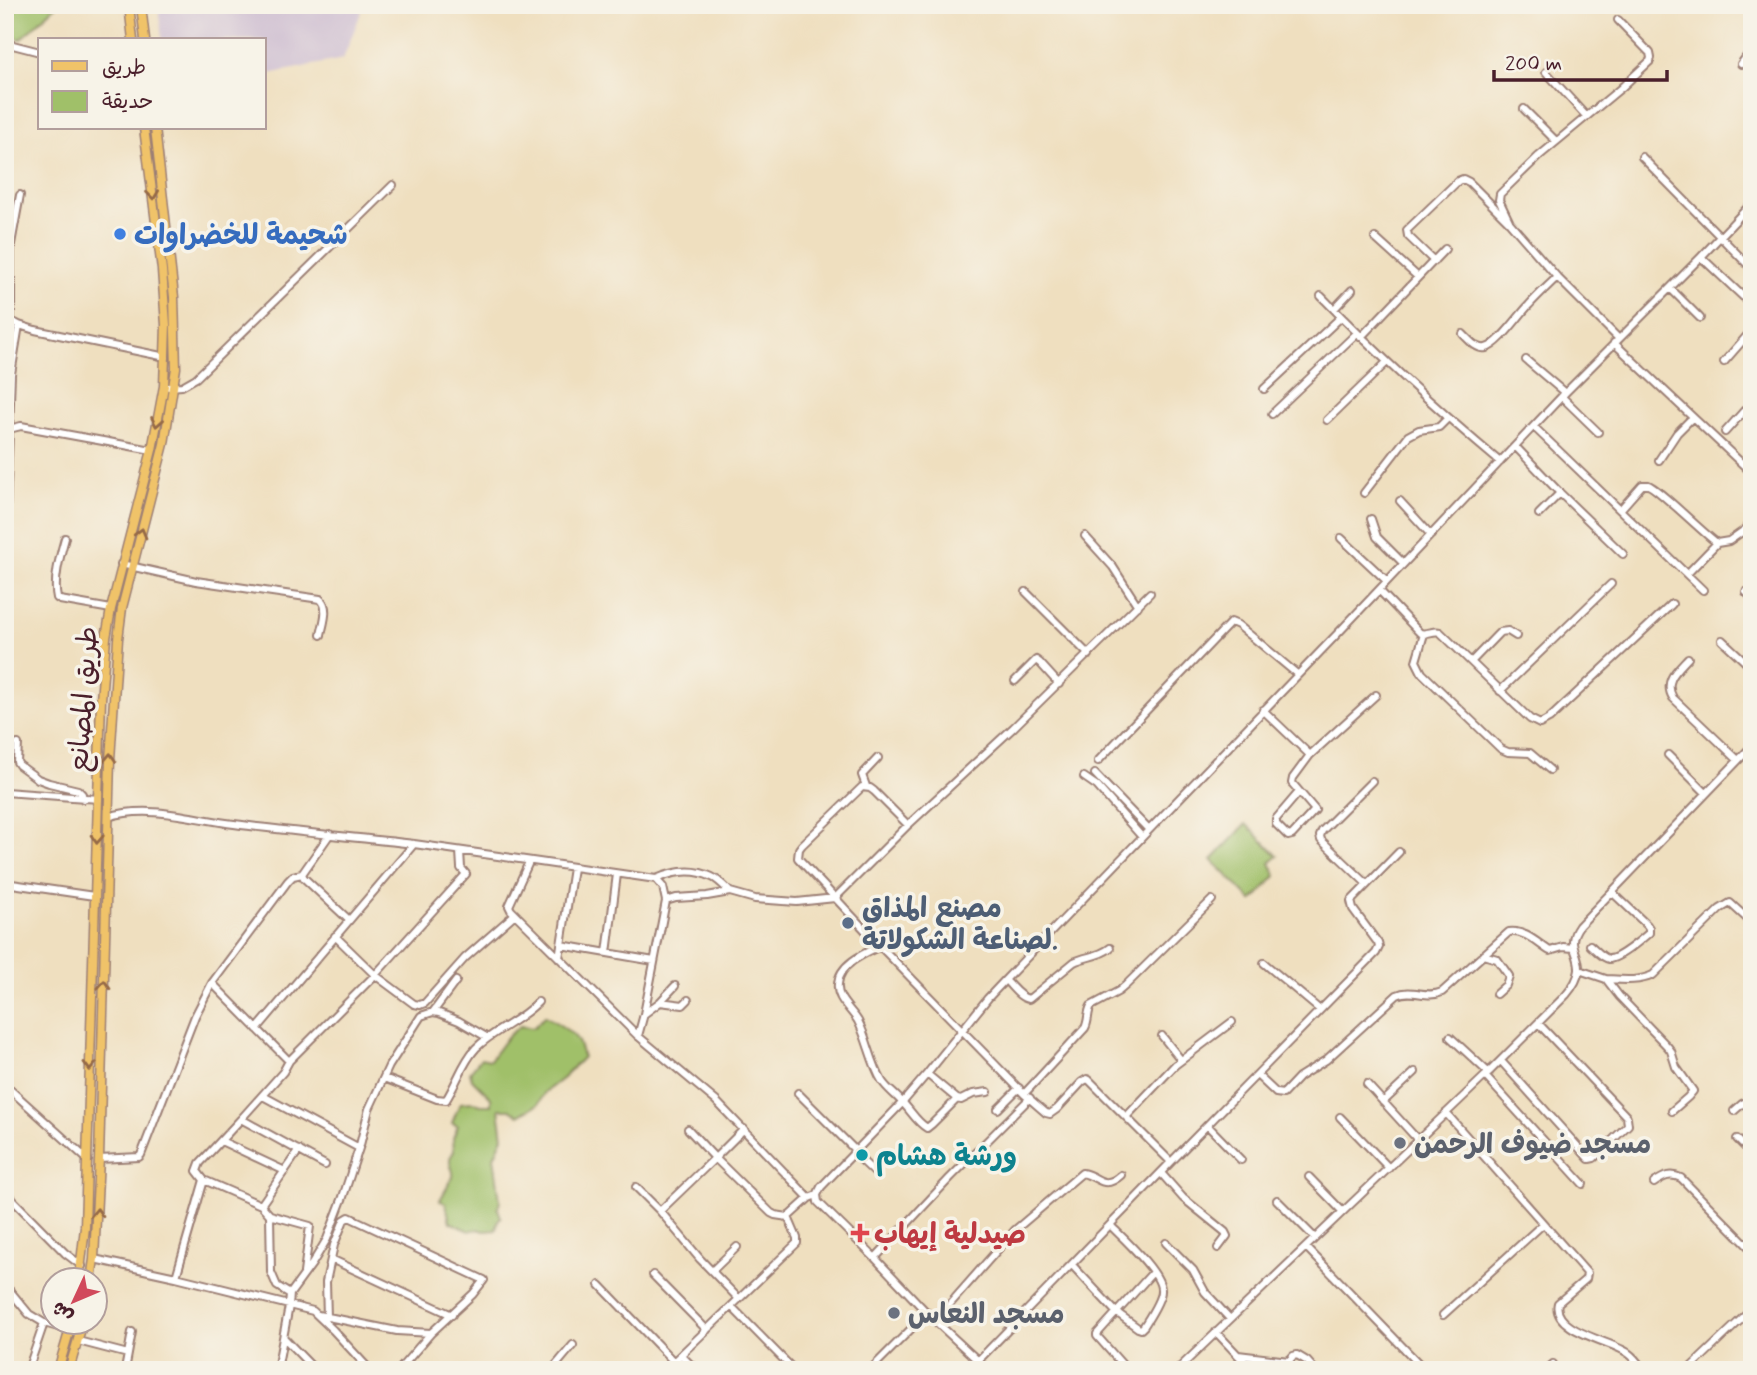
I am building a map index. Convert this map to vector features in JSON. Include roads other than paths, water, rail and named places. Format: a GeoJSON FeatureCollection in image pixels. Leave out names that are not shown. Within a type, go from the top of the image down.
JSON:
{"type":"FeatureCollection","features":[{"type":"Feature","properties":{"kind":"main road"},"geometry":{"type":"LineString","coordinates":[[129,5],[134,38]]}},
{"type":"Feature","properties":{"kind":"main road"},"geometry":{"type":"LineString","coordinates":[[141,5],[145,38]]}},
{"type":"Feature","properties":{"kind":"main road","name":"طريق المصانع"},"geometry":{"type":"LineString","coordinates":[[82,1266],[88,1160],[101,700],[106,638],[121,564],[152,450],[164,386],[166,357],[162,270],[144,130]]}},
{"type":"Feature","properties":{"kind":"main road","name":"طريق المصانع"},"geometry":{"type":"LineString","coordinates":[[93,1266],[99,1159],[108,817],[118,639],[122,608],[164,444],[174,388],[176,358],[174,297],[155,130]]}},
{"type":"Feature","properties":{"kind":"main road"},"geometry":{"type":"LineString","coordinates":[[58,1370],[68,1336]]}},
{"type":"Feature","properties":{"kind":"main road"},"geometry":{"type":"LineString","coordinates":[[69,1370],[79,1337]]}},
{"type":"Feature","properties":{"kind":"street"},"geometry":{"type":"LineString","coordinates":[[1510,223],[1499,200],[1500,194],[1556,141],[1622,88],[1651,58],[1650,53],[1618,20]]}},
{"type":"Feature","properties":{"kind":"street"},"geometry":{"type":"LineString","coordinates":[[5,43],[38,51]]}},
{"type":"Feature","properties":{"kind":"street"},"geometry":{"type":"LineString","coordinates":[[1741,64],[1752,49]]}},
{"type":"Feature","properties":{"kind":"street"},"geometry":{"type":"LineString","coordinates":[[1546,72],[1586,116]]}},
{"type":"Feature","properties":{"kind":"street"},"geometry":{"type":"LineString","coordinates":[[1524,109],[1556,141]]}},
{"type":"Feature","properties":{"kind":"street"},"geometry":{"type":"LineString","coordinates":[[1642,157],[1752,269]]}},
{"type":"Feature","properties":{"kind":"street"},"geometry":{"type":"LineString","coordinates":[[1434,261],[1408,236],[1407,230],[1461,179],[1469,182],[1617,341],[1692,418],[1752,473]]}},
{"type":"Feature","properties":{"kind":"street"},"geometry":{"type":"LineString","coordinates":[[164,386],[174,388],[196,379],[393,185]]}},
{"type":"Feature","properties":{"kind":"street"},"geometry":{"type":"LineString","coordinates":[[20,195],[11,244],[8,320],[35,330],[166,357]]}},
{"type":"Feature","properties":{"kind":"street"},"geometry":{"type":"LineString","coordinates":[[988,1370],[935,1321],[818,1202],[817,1195],[821,1187],[927,1074],[1005,979],[1563,395],[1752,203]]}},
{"type":"Feature","properties":{"kind":"street"},"geometry":{"type":"LineString","coordinates":[[1375,238],[1418,277]]}},
{"type":"Feature","properties":{"kind":"street"},"geometry":{"type":"LineString","coordinates":[[1272,414],[1359,335],[1445,249]]}},
{"type":"Feature","properties":{"kind":"street"},"geometry":{"type":"LineString","coordinates":[[1701,257],[1752,305]]}},
{"type":"Feature","properties":{"kind":"street"},"geometry":{"type":"LineString","coordinates":[[1463,334],[1483,349],[1489,347],[1557,277]]}},
{"type":"Feature","properties":{"kind":"street"},"geometry":{"type":"LineString","coordinates":[[1670,288],[1700,318]]}},
{"type":"Feature","properties":{"kind":"street"},"geometry":{"type":"LineString","coordinates":[[1334,309],[1352,290]]}},
{"type":"Feature","properties":{"kind":"street"},"geometry":{"type":"LineString","coordinates":[[1321,296],[1387,362],[1500,462]]}},
{"type":"Feature","properties":{"kind":"street"},"geometry":{"type":"LineString","coordinates":[[1264,389],[1341,317]]}},
{"type":"Feature","properties":{"kind":"street"},"geometry":{"type":"LineString","coordinates":[[5,542],[7,428],[11,374],[19,325]]}},
{"type":"Feature","properties":{"kind":"street"},"geometry":{"type":"LineString","coordinates":[[1724,362],[1752,330]]}},
{"type":"Feature","properties":{"kind":"street"},"geometry":{"type":"LineString","coordinates":[[1526,360],[1598,432]]}},
{"type":"Feature","properties":{"kind":"street"},"geometry":{"type":"LineString","coordinates":[[1327,420],[1387,362]]}},
{"type":"Feature","properties":{"kind":"street"},"geometry":{"type":"LineString","coordinates":[[1726,432],[1752,402]]}},
{"type":"Feature","properties":{"kind":"street"},"geometry":{"type":"LineString","coordinates":[[1364,493],[1408,436],[1419,430],[1438,428],[1448,418]]}},
{"type":"Feature","properties":{"kind":"street"},"geometry":{"type":"LineString","coordinates":[[1659,460],[1677,433],[1692,418]]}},
{"type":"Feature","properties":{"kind":"street"},"geometry":{"type":"LineString","coordinates":[[7,428],[21,426],[152,450]]}},
{"type":"Feature","properties":{"kind":"street"},"geometry":{"type":"LineString","coordinates":[[1534,427],[1703,590]]}},
{"type":"Feature","properties":{"kind":"street"},"geometry":{"type":"LineString","coordinates":[[1515,446],[1560,494],[1623,554]]}},
{"type":"Feature","properties":{"kind":"street"},"geometry":{"type":"LineString","coordinates":[[1620,510],[1642,485],[1648,485],[1717,543]]}},
{"type":"Feature","properties":{"kind":"street"},"geometry":{"type":"LineString","coordinates":[[1539,514],[1560,494]]}},
{"type":"Feature","properties":{"kind":"street"},"geometry":{"type":"LineString","coordinates":[[1400,501],[1431,536]]}},
{"type":"Feature","properties":{"kind":"street"},"geometry":{"type":"LineString","coordinates":[[1371,519],[1377,537],[1404,564]]}},
{"type":"Feature","properties":{"kind":"street"},"geometry":{"type":"LineString","coordinates":[[1687,574],[1717,543],[1729,541],[1752,521]]}},
{"type":"Feature","properties":{"kind":"street"},"geometry":{"type":"LineString","coordinates":[[1085,536],[1113,568],[1138,606]]}},
{"type":"Feature","properties":{"kind":"street"},"geometry":{"type":"LineString","coordinates":[[65,538],[57,576],[57,598],[111,609]]}},
{"type":"Feature","properties":{"kind":"street"},"geometry":{"type":"LineString","coordinates":[[1341,538],[1387,581]]}},
{"type":"Feature","properties":{"kind":"street"},"geometry":{"type":"LineString","coordinates":[[121,564],[196,581],[320,600],[326,607],[321,635]]}},
{"type":"Feature","properties":{"kind":"street"},"geometry":{"type":"LineString","coordinates":[[1500,691],[1611,583]]}},
{"type":"Feature","properties":{"kind":"street"},"geometry":{"type":"LineString","coordinates":[[1379,590],[1416,629],[1424,634],[1440,632],[1500,691],[1535,723],[1540,724],[1672,604]]}},
{"type":"Feature","properties":{"kind":"street"},"geometry":{"type":"LineString","coordinates":[[1026,592],[1089,655]]}},
{"type":"Feature","properties":{"kind":"street"},"geometry":{"type":"LineString","coordinates":[[108,817],[124,812],[145,811],[414,844],[656,879],[671,872],[686,871],[715,877],[730,892],[755,900],[797,902],[835,898],[908,825],[1089,655],[1150,593]]}},
{"type":"Feature","properties":{"kind":"street"},"geometry":{"type":"LineString","coordinates":[[1098,761],[1231,622],[1297,674]]}},
{"type":"Feature","properties":{"kind":"street"},"geometry":{"type":"LineString","coordinates":[[1471,662],[1500,632],[1508,631],[1516,636]]}},
{"type":"Feature","properties":{"kind":"street"},"geometry":{"type":"LineString","coordinates":[[1424,634],[1416,661],[1422,673],[1501,749],[1530,753],[1550,770]]}},
{"type":"Feature","properties":{"kind":"street"},"geometry":{"type":"LineString","coordinates":[[1722,640],[1752,668]]}},
{"type":"Feature","properties":{"kind":"street"},"geometry":{"type":"LineString","coordinates":[[1688,658],[1672,676],[1669,691],[1673,698],[1738,760]]}},
{"type":"Feature","properties":{"kind":"street"},"geometry":{"type":"LineString","coordinates":[[1015,681],[1036,660],[1059,684]]}},
{"type":"Feature","properties":{"kind":"street"},"geometry":{"type":"LineString","coordinates":[[1299,792],[1276,819],[1276,824],[1287,836],[1293,835],[1315,810],[1293,785],[1292,780],[1310,755],[1376,695]]}},
{"type":"Feature","properties":{"kind":"street"},"geometry":{"type":"LineString","coordinates":[[1264,710],[1310,755]]}},
{"type":"Feature","properties":{"kind":"street"},"geometry":{"type":"LineString","coordinates":[[18,744],[19,765],[38,779],[78,790],[83,799]]}},
{"type":"Feature","properties":{"kind":"street"},"geometry":{"type":"LineString","coordinates":[[1178,1369],[1501,1061],[1572,988],[1579,970],[1573,948],[1576,930],[1752,746]]}},
{"type":"Feature","properties":{"kind":"street"},"geometry":{"type":"LineString","coordinates":[[1668,755],[1706,793]]}},
{"type":"Feature","properties":{"kind":"street"},"geometry":{"type":"LineString","coordinates":[[878,758],[862,775],[866,786],[908,825]]}},
{"type":"Feature","properties":{"kind":"street"},"geometry":{"type":"LineString","coordinates":[[1095,774],[1150,830]]}},
{"type":"Feature","properties":{"kind":"street"},"geometry":{"type":"LineString","coordinates":[[1084,777],[1097,786],[1142,837]]}},
{"type":"Feature","properties":{"kind":"street"},"geometry":{"type":"LineString","coordinates":[[1367,884],[1320,836],[1372,781]]}},
{"type":"Feature","properties":{"kind":"street"},"geometry":{"type":"LineString","coordinates":[[866,786],[857,790],[799,849],[800,862],[1046,1113],[1050,1114],[1057,1109],[1087,1079],[1171,1162]]}},
{"type":"Feature","properties":{"kind":"street"},"geometry":{"type":"LineString","coordinates":[[5,792],[99,799]]}},
{"type":"Feature","properties":{"kind":"street"},"geometry":{"type":"LineString","coordinates":[[99,1159],[139,1157],[142,1153],[195,1016],[212,983],[288,881],[293,876],[302,874],[330,834]]}},
{"type":"Feature","properties":{"kind":"street"},"geometry":{"type":"LineString","coordinates":[[257,1028],[414,844]]}},
{"type":"Feature","properties":{"kind":"street"},"geometry":{"type":"LineString","coordinates":[[304,1275],[310,1226],[270,1215],[261,1205],[204,1180],[197,1172],[200,1163],[263,1096],[289,1061],[375,975],[466,874],[461,867],[460,851]]}},
{"type":"Feature","properties":{"kind":"street"},"geometry":{"type":"LineString","coordinates":[[969,1370],[1378,950],[1380,947],[1377,940],[1351,904],[1353,897],[1399,852]]}},
{"type":"Feature","properties":{"kind":"street"},"geometry":{"type":"LineString","coordinates":[[529,862],[509,905],[515,914],[638,1037],[716,1101],[809,1198]]}},
{"type":"Feature","properties":{"kind":"street"},"geometry":{"type":"LineString","coordinates":[[559,958],[573,868]]}},
{"type":"Feature","properties":{"kind":"street"},"geometry":{"type":"LineString","coordinates":[[302,874],[349,920]]}},
{"type":"Feature","properties":{"kind":"street"},"geometry":{"type":"LineString","coordinates":[[607,953],[617,874]]}},
{"type":"Feature","properties":{"kind":"street"},"geometry":{"type":"LineString","coordinates":[[638,1037],[666,901],[663,887],[656,879]]}},
{"type":"Feature","properties":{"kind":"street"},"geometry":{"type":"LineString","coordinates":[[5,883],[94,896]]}},
{"type":"Feature","properties":{"kind":"street"},"geometry":{"type":"LineString","coordinates":[[666,901],[730,892]]}},
{"type":"Feature","properties":{"kind":"street"},"geometry":{"type":"LineString","coordinates":[[1590,945],[1606,958],[1612,958],[1649,933],[1647,925],[1612,892]]}},
{"type":"Feature","properties":{"kind":"street"},"geometry":{"type":"LineString","coordinates":[[875,1258],[1085,1028],[1091,1006],[1126,985],[1212,900]]}},
{"type":"Feature","properties":{"kind":"street"},"geometry":{"type":"LineString","coordinates":[[1579,970],[1606,979],[1644,979],[1653,975],[1720,909],[1730,903],[1752,923]]}},
{"type":"Feature","properties":{"kind":"street"},"geometry":{"type":"LineString","coordinates":[[335,936],[375,975],[414,1004],[420,1005],[425,1003],[465,958],[515,914]]}},
{"type":"Feature","properties":{"kind":"street"},"geometry":{"type":"LineString","coordinates":[[1257,1075],[1276,1093],[1283,1094],[1304,1074],[1326,1060],[1397,995],[1410,991],[1438,994],[1505,934],[1513,931],[1523,933],[1550,951],[1563,947],[1573,948]]}},
{"type":"Feature","properties":{"kind":"street"},"geometry":{"type":"LineString","coordinates":[[561,945],[654,961]]}},
{"type":"Feature","properties":{"kind":"street"},"geometry":{"type":"LineString","coordinates":[[880,946],[847,966],[838,979],[837,986],[842,1000],[862,1029],[883,1083],[927,1128],[957,1099]]}},
{"type":"Feature","properties":{"kind":"street"},"geometry":{"type":"LineString","coordinates":[[1005,979],[1029,999],[1074,962],[1101,954],[1110,948]]}},
{"type":"Feature","properties":{"kind":"street"},"geometry":{"type":"LineString","coordinates":[[1483,955],[1497,959],[1509,976],[1506,985],[1496,994]]}},
{"type":"Feature","properties":{"kind":"street"},"geometry":{"type":"LineString","coordinates":[[1264,963],[1320,1010]]}},
{"type":"Feature","properties":{"kind":"street"},"geometry":{"type":"LineString","coordinates":[[1606,979],[1668,1047],[1676,1067],[1692,1087],[1692,1093],[1671,1111]]}},
{"type":"Feature","properties":{"kind":"street"},"geometry":{"type":"LineString","coordinates":[[277,1370],[290,1294],[327,1239],[359,1148],[369,1109],[389,1066],[421,1016],[433,1012],[456,981]]}},
{"type":"Feature","properties":{"kind":"street"},"geometry":{"type":"LineString","coordinates":[[212,983],[289,1061]]}},
{"type":"Feature","properties":{"kind":"street"},"geometry":{"type":"LineString","coordinates":[[644,1014],[676,986]]}},
{"type":"Feature","properties":{"kind":"street"},"geometry":{"type":"LineString","coordinates":[[660,1002],[677,1006],[688,1000]]}},
{"type":"Feature","properties":{"kind":"street"},"geometry":{"type":"LineString","coordinates":[[384,1078],[445,1101],[474,1050],[538,1002]]}},
{"type":"Feature","properties":{"kind":"street"},"geometry":{"type":"LineString","coordinates":[[433,1012],[459,1021],[488,1038]]}},
{"type":"Feature","properties":{"kind":"street"},"geometry":{"type":"LineString","coordinates":[[1126,1116],[1181,1060],[1232,1022]]}},
{"type":"Feature","properties":{"kind":"street"},"geometry":{"type":"LineString","coordinates":[[1501,1061],[1587,1158],[1594,1158],[1628,1125],[1627,1117],[1538,1023]]}},
{"type":"Feature","properties":{"kind":"street"},"geometry":{"type":"LineString","coordinates":[[1162,1036],[1181,1060]]}},
{"type":"Feature","properties":{"kind":"street"},"geometry":{"type":"LineString","coordinates":[[1450,1037],[1487,1074],[1583,1184]]}},
{"type":"Feature","properties":{"kind":"street"},"geometry":{"type":"LineString","coordinates":[[1383,1102],[1416,1072]]}},
{"type":"Feature","properties":{"kind":"street"},"geometry":{"type":"LineString","coordinates":[[927,1074],[957,1099],[988,1092]]}},
{"type":"Feature","properties":{"kind":"street"},"geometry":{"type":"LineString","coordinates":[[1367,1084],[1418,1140]]}},
{"type":"Feature","properties":{"kind":"street"},"geometry":{"type":"LineString","coordinates":[[5,1085],[88,1160]]}},
{"type":"Feature","properties":{"kind":"street"},"geometry":{"type":"LineString","coordinates":[[798,1093],[874,1172]]}},
{"type":"Feature","properties":{"kind":"street"},"geometry":{"type":"LineString","coordinates":[[998,1109],[1024,1093]]}},
{"type":"Feature","properties":{"kind":"street"},"geometry":{"type":"LineString","coordinates":[[263,1096],[359,1148]]}},
{"type":"Feature","properties":{"kind":"street"},"geometry":{"type":"LineString","coordinates":[[1734,1111],[1752,1099]]}},
{"type":"Feature","properties":{"kind":"street"},"geometry":{"type":"LineString","coordinates":[[1446,1113],[1588,1276],[1558,1303],[1557,1311],[1560,1317],[1585,1335],[1628,1352],[1643,1370]]}},
{"type":"Feature","properties":{"kind":"street"},"geometry":{"type":"LineString","coordinates":[[1340,1117],[1389,1168]]}},
{"type":"Feature","properties":{"kind":"street"},"geometry":{"type":"LineString","coordinates":[[241,1119],[324,1165]]}},
{"type":"Feature","properties":{"kind":"street"},"geometry":{"type":"LineString","coordinates":[[1208,1126],[1241,1160]]}},
{"type":"Feature","properties":{"kind":"street"},"geometry":{"type":"LineString","coordinates":[[688,1129],[771,1213],[789,1217]]}},
{"type":"Feature","properties":{"kind":"street"},"geometry":{"type":"LineString","coordinates":[[660,1211],[744,1129]]}},
{"type":"Feature","properties":{"kind":"street"},"geometry":{"type":"LineString","coordinates":[[1737,1139],[1752,1154]]}},
{"type":"Feature","properties":{"kind":"street"},"geometry":{"type":"LineString","coordinates":[[221,1141],[285,1171]]}},
{"type":"Feature","properties":{"kind":"street"},"geometry":{"type":"LineString","coordinates":[[261,1205],[299,1150]]}},
{"type":"Feature","properties":{"kind":"street"},"geometry":{"type":"LineString","coordinates":[[935,1321],[1015,1230],[1082,1173],[1108,1183],[1121,1175]]}},
{"type":"Feature","properties":{"kind":"street"},"geometry":{"type":"LineString","coordinates":[[1161,1173],[1188,1202],[1225,1232],[1226,1239],[1218,1248]]}},
{"type":"Feature","properties":{"kind":"street"},"geometry":{"type":"LineString","coordinates":[[1654,1183],[1670,1175],[1681,1178],[1752,1250]]}},
{"type":"Feature","properties":{"kind":"street"},"geometry":{"type":"LineString","coordinates":[[1309,1177],[1342,1211]]}},
{"type":"Feature","properties":{"kind":"street"},"geometry":{"type":"LineString","coordinates":[[176,1277],[204,1180]]}},
{"type":"Feature","properties":{"kind":"street"},"geometry":{"type":"LineString","coordinates":[[636,1187],[739,1299]]}},
{"type":"Feature","properties":{"kind":"street"},"geometry":{"type":"LineString","coordinates":[[5,1192],[65,1253],[82,1266]]}},
{"type":"Feature","properties":{"kind":"street"},"geometry":{"type":"LineString","coordinates":[[789,1217],[809,1198],[817,1195]]}},
{"type":"Feature","properties":{"kind":"street"},"geometry":{"type":"LineString","coordinates":[[1277,1200],[1315,1238]]}},
{"type":"Feature","properties":{"kind":"street"},"geometry":{"type":"LineString","coordinates":[[270,1215],[271,1272],[278,1286],[290,1294]]}},
{"type":"Feature","properties":{"kind":"street"},"geometry":{"type":"LineString","coordinates":[[327,1317],[326,1282],[334,1245],[344,1220],[348,1217],[484,1280],[473,1294],[431,1333],[399,1370]]}},
{"type":"Feature","properties":{"kind":"street"},"geometry":{"type":"LineString","coordinates":[[665,1370],[797,1243],[789,1217]]}},
{"type":"Feature","properties":{"kind":"street"},"geometry":{"type":"LineString","coordinates":[[1443,1315],[1543,1224]]}},
{"type":"Feature","properties":{"kind":"street"},"geometry":{"type":"LineString","coordinates":[[1072,1265],[1116,1312],[1138,1328],[1144,1326],[1161,1293],[1161,1286],[1138,1253],[1110,1225]]}},
{"type":"Feature","properties":{"kind":"street"},"geometry":{"type":"LineString","coordinates":[[1166,1242],[1189,1265],[1205,1292],[1230,1319]]}},
{"type":"Feature","properties":{"kind":"street"},"geometry":{"type":"LineString","coordinates":[[712,1271],[737,1247]]}},
{"type":"Feature","properties":{"kind":"street"},"geometry":{"type":"LineString","coordinates":[[1306,1247],[1426,1370]]}},
{"type":"Feature","properties":{"kind":"street"},"geometry":{"type":"LineString","coordinates":[[94,1259],[304,1308],[327,1317],[397,1331],[431,1333]]}},
{"type":"Feature","properties":{"kind":"street"},"geometry":{"type":"LineString","coordinates":[[331,1259],[452,1315]]}},
{"type":"Feature","properties":{"kind":"street"},"geometry":{"type":"LineString","coordinates":[[1127,1370],[1097,1336],[1100,1329],[1153,1272]]}},
{"type":"Feature","properties":{"kind":"street"},"geometry":{"type":"LineString","coordinates":[[653,1275],[707,1330]]}},
{"type":"Feature","properties":{"kind":"street"},"geometry":{"type":"LineString","coordinates":[[600,1285],[674,1362]]}},
{"type":"Feature","properties":{"kind":"street"},"geometry":{"type":"LineString","coordinates":[[5,1292],[10,1291],[29,1314],[38,1319]]}},
{"type":"Feature","properties":{"kind":"street"},"geometry":{"type":"LineString","coordinates":[[732,1307],[794,1370]]}},
{"type":"Feature","properties":{"kind":"street"},"geometry":{"type":"LineString","coordinates":[[1688,1370],[1751,1312]]}},
{"type":"Feature","properties":{"kind":"street"},"geometry":{"type":"LineString","coordinates":[[870,1370],[927,1313]]}},
{"type":"Feature","properties":{"kind":"street"},"geometry":{"type":"LineString","coordinates":[[318,1315],[370,1370]]}},
{"type":"Feature","properties":{"kind":"street"},"geometry":{"type":"LineString","coordinates":[[125,1370],[132,1332]]}},
{"type":"Feature","properties":{"kind":"street"},"geometry":{"type":"LineString","coordinates":[[1216,1332],[1252,1370]]}},
{"type":"Feature","properties":{"kind":"street"},"geometry":{"type":"LineString","coordinates":[[28,1370],[40,1336]]}},
{"type":"Feature","properties":{"kind":"street"},"geometry":{"type":"LineString","coordinates":[[79,1337],[128,1354]]}},
{"type":"Feature","properties":{"kind":"street"},"geometry":{"type":"LineString","coordinates":[[284,1338],[315,1370]]}},
{"type":"Feature","properties":{"kind":"street"},"geometry":{"type":"LineString","coordinates":[[556,1368],[573,1345]]}},
{"type":"Feature","properties":{"kind":"street"},"geometry":{"type":"LineString","coordinates":[[681,1355],[696,1370]]}},
{"type":"Feature","properties":{"kind":"street"},"geometry":{"type":"LineString","coordinates":[[1238,1355],[1289,1361]]}},
{"type":"Feature","properties":{"kind":"street"},"geometry":{"type":"LineString","coordinates":[[1288,1370],[1293,1356],[1301,1356],[1315,1370]]}},
{"type":"Feature","properties":{"kind":"street"},"geometry":{"type":"LineString","coordinates":[[1546,1370],[1553,1364]]}},
{"type":"Feature","properties":{"kind":"place","name":"شحيمة للخضراوات"},"geometry":{"type":"Point","coordinates":[120,234]}},
{"type":"Feature","properties":{"kind":"place","name":"مصنع المذاق لصناعة الشكولاتة."},"geometry":{"type":"Point","coordinates":[848,923]}},
{"type":"Feature","properties":{"kind":"place","name":"مسجد ضيوف الرحمن"},"geometry":{"type":"Point","coordinates":[1400,1143]}},
{"type":"Feature","properties":{"kind":"place","name":"ورشة هشام"},"geometry":{"type":"Point","coordinates":[862,1155]}},
{"type":"Feature","properties":{"kind":"place","name":"صيدلية إيهاب"},"geometry":{"type":"Point","coordinates":[860,1233]}},
{"type":"Feature","properties":{"kind":"place","name":"مسجد النعاس"},"geometry":{"type":"Point","coordinates":[894,1313]}}]}
